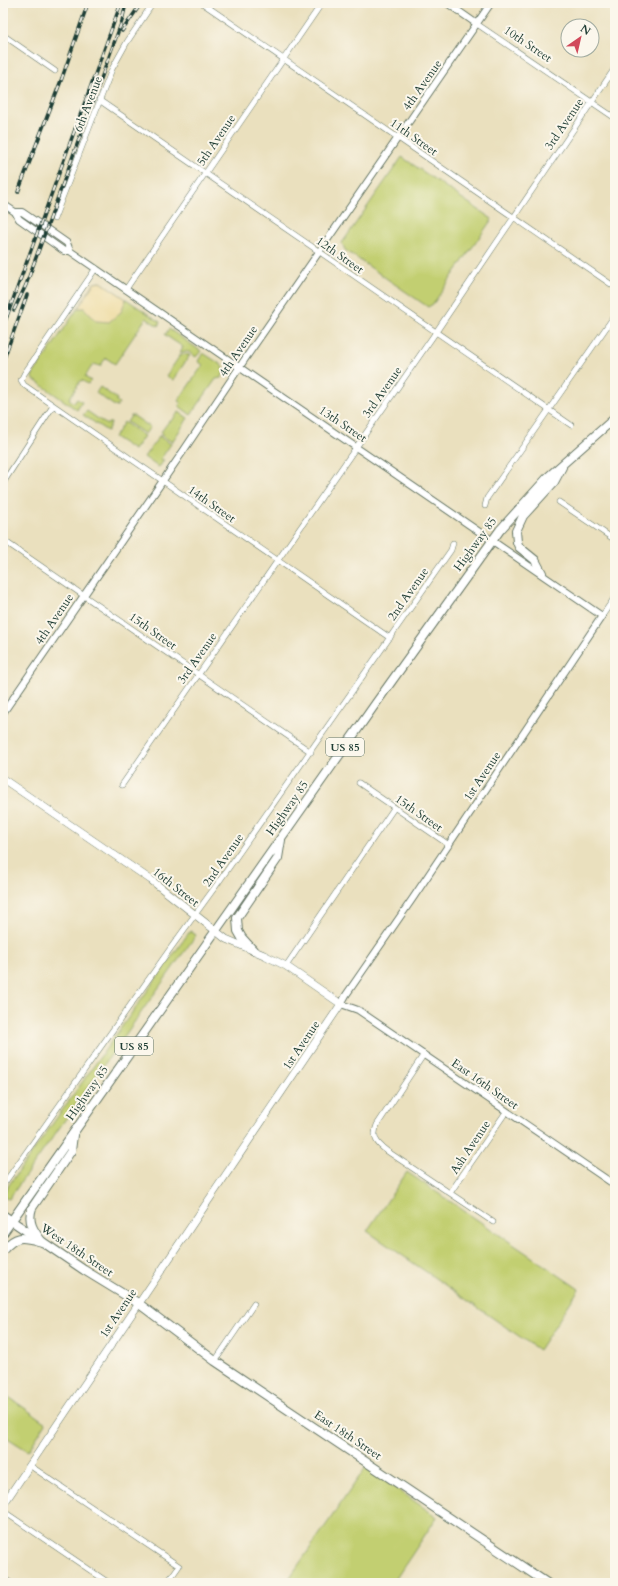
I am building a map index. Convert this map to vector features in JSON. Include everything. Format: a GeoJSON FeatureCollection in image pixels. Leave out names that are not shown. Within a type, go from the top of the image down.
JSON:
{"type":"FeatureCollection","features":[{"type":"Feature","properties":{"kind":"main road","name":"Highway 85"},"geometry":{"type":"LineString","coordinates":[[3,1233],[215,931],[493,540],[532,493],[563,463],[615,418]]}},
{"type":"Feature","properties":{"kind":"main road"},"geometry":{"type":"LineString","coordinates":[[542,573],[535,560],[520,547],[517,542],[516,531],[524,516],[554,482],[563,463]]}},
{"type":"Feature","properties":{"kind":"main road","name":"16th Street"},"geometry":{"type":"LineString","coordinates":[[3,779],[151,880],[195,916],[230,941],[286,966],[341,1004]]}},
{"type":"Feature","properties":{"kind":"main road"},"geometry":{"type":"LineString","coordinates":[[253,950],[238,931],[237,918],[278,858],[281,838]]}},
{"type":"Feature","properties":{"kind":"main road","name":"1st Avenue"},"geometry":{"type":"LineString","coordinates":[[3,1504],[341,1004]]}},
{"type":"Feature","properties":{"kind":"main road"},"geometry":{"type":"LineString","coordinates":[[42,1242],[31,1226],[30,1213],[71,1151],[74,1132]]}},
{"type":"Feature","properties":{"kind":"main road","name":"West 18th Street"},"geometry":{"type":"LineString","coordinates":[[3,1215],[96,1279],[138,1304]]}},
{"type":"Feature","properties":{"kind":"main road"},"geometry":{"type":"LineString","coordinates":[[3,1250],[9,1243],[18,1237],[24,1237],[42,1242]]}},
{"type":"Feature","properties":{"kind":"main road","name":"East 18th Street"},"geometry":{"type":"LineString","coordinates":[[138,1304],[215,1361],[547,1583]]}},
{"type":"Feature","properties":{"kind":"street","name":"6th Avenue"},"geometry":{"type":"LineString","coordinates":[[54,219],[99,100],[119,56],[153,3]]}},
{"type":"Feature","properties":{"kind":"street","name":"11th Street"},"geometry":{"type":"LineString","coordinates":[[202,3],[615,287]]}},
{"type":"Feature","properties":{"kind":"street","name":"5th Avenue"},"geometry":{"type":"LineString","coordinates":[[126,289],[322,3]]}},
{"type":"Feature","properties":{"kind":"street","name":"10th Street"},"geometry":{"type":"LineString","coordinates":[[447,3],[615,118]]}},
{"type":"Feature","properties":{"kind":"street","name":"4th Avenue"},"geometry":{"type":"LineString","coordinates":[[3,713],[491,3]]}},
{"type":"Feature","properties":{"kind":"street"},"geometry":{"type":"LineString","coordinates":[[3,35],[55,71]]}},
{"type":"Feature","properties":{"kind":"street","name":"3rd Avenue"},"geometry":{"type":"LineString","coordinates":[[122,785],[436,332],[615,68]]}},
{"type":"Feature","properties":{"kind":"street","name":"12th Street"},"geometry":{"type":"LineString","coordinates":[[99,100],[571,425]]}},
{"type":"Feature","properties":{"kind":"street","name":"13th Street"},"geometry":{"type":"LineString","coordinates":[[3,205],[16,212],[22,212],[47,229],[67,243],[70,250],[542,573],[602,616]]}},
{"type":"Feature","properties":{"kind":"street","name":"14th Street"},"geometry":{"type":"LineString","coordinates":[[96,268],[24,374],[21,380],[24,385],[390,638]]}},
{"type":"Feature","properties":{"kind":"street"},"geometry":{"type":"LineString","coordinates":[[485,506],[487,498],[615,314]]}},
{"type":"Feature","properties":{"kind":"street"},"geometry":{"type":"LineString","coordinates":[[3,483],[53,406]]}},
{"type":"Feature","properties":{"kind":"street"},"geometry":{"type":"LineString","coordinates":[[560,502],[615,540]]}},
{"type":"Feature","properties":{"kind":"street","name":"15th Street"},"geometry":{"type":"LineString","coordinates":[[3,540],[311,752]]}},
{"type":"Feature","properties":{"kind":"street","name":"2nd Avenue"},"geometry":{"type":"LineString","coordinates":[[3,1185],[311,752],[451,550],[453,543]]}},
{"type":"Feature","properties":{"kind":"street","name":"1st Avenue"},"geometry":{"type":"LineString","coordinates":[[341,1004],[615,597]]}},
{"type":"Feature","properties":{"kind":"street","name":"15th Street"},"geometry":{"type":"LineString","coordinates":[[359,783],[449,845]]}},
{"type":"Feature","properties":{"kind":"street"},"geometry":{"type":"LineString","coordinates":[[286,966],[394,808]]}},
{"type":"Feature","properties":{"kind":"street","name":"East 16th Street"},"geometry":{"type":"LineString","coordinates":[[341,1004],[358,1010],[615,1185]]}},
{"type":"Feature","properties":{"kind":"street"},"geometry":{"type":"LineString","coordinates":[[424,1054],[377,1125],[374,1138],[383,1148],[492,1222]]}},
{"type":"Feature","properties":{"kind":"street","name":"Ash Avenue"},"geometry":{"type":"LineString","coordinates":[[450,1193],[506,1112]]}},
{"type":"Feature","properties":{"kind":"street"},"geometry":{"type":"LineString","coordinates":[[215,1361],[254,1304]]}},
{"type":"Feature","properties":{"kind":"street"},"geometry":{"type":"LineString","coordinates":[[29,1465],[179,1566],[167,1583]]}},
{"type":"Feature","properties":{"kind":"street"},"geometry":{"type":"LineString","coordinates":[[3,1511],[109,1583]]}},
{"type":"Feature","properties":{"kind":"street"},"geometry":{"type":"LineString","coordinates":[[3,1578],[11,1583]]}},
{"type":"Feature","properties":{"kind":"green space"},"geometry":{"type":"Polygon","coordinates":[[[402,157],[492,219],[433,304],[428,307],[345,250],[342,243],[402,157]]]}},
{"type":"Feature","properties":{"kind":"green space"},"geometry":{"type":"Polygon","coordinates":[[[126,299],[160,322],[158,326],[146,318],[115,364],[106,358],[100,366],[93,364],[85,377],[91,381],[88,384],[81,380],[69,399],[74,403],[77,399],[82,402],[77,410],[33,379],[32,376],[78,308],[125,303],[126,299]]]}},
{"type":"Feature","properties":{"kind":"green space"},"geometry":{"type":"Polygon","coordinates":[[[169,329],[201,351],[196,357],[189,352],[180,352],[183,347],[165,335],[169,329]]]}},
{"type":"Feature","properties":{"kind":"green space"},"geometry":{"type":"Polygon","coordinates":[[[203,353],[222,365],[224,373],[221,378],[216,379],[191,415],[179,406],[181,403],[178,401],[203,365],[198,361],[203,353]]]}},
{"type":"Feature","properties":{"kind":"green space"},"geometry":{"type":"Polygon","coordinates":[[[181,354],[190,355],[173,380],[166,376],[181,354]]]}},
{"type":"Feature","properties":{"kind":"green space"},"geometry":{"type":"Polygon","coordinates":[[[100,387],[117,399],[116,401],[119,403],[116,407],[96,393],[100,387]]]}},
{"type":"Feature","properties":{"kind":"green space"},"geometry":{"type":"Polygon","coordinates":[[[87,411],[107,425],[108,423],[111,423],[107,431],[83,415],[87,411]]]}},
{"type":"Feature","properties":{"kind":"green space"},"geometry":{"type":"Polygon","coordinates":[[[179,412],[188,418],[172,442],[162,436],[161,432],[169,421],[171,421],[179,412]]]}},
{"type":"Feature","properties":{"kind":"green space"},"geometry":{"type":"Polygon","coordinates":[[[131,416],[134,416],[150,427],[145,434],[127,422],[131,416]]]}},
{"type":"Feature","properties":{"kind":"green space"},"geometry":{"type":"Polygon","coordinates":[[[124,422],[144,436],[134,450],[114,437],[124,422]]]}},
{"type":"Feature","properties":{"kind":"green space"},"geometry":{"type":"Polygon","coordinates":[[[160,435],[160,437],[171,444],[160,460],[164,460],[158,467],[144,457],[160,435]]]}},
{"type":"Feature","properties":{"kind":"green space"},"geometry":{"type":"Polygon","coordinates":[[[190,931],[196,935],[9,1199],[6,1198],[4,1195],[6,1189],[190,931]]]}},
{"type":"Feature","properties":{"kind":"green space"},"geometry":{"type":"Polygon","coordinates":[[[407,1172],[579,1289],[539,1350],[367,1231],[407,1172]]]}},
{"type":"Feature","properties":{"kind":"green space"},"geometry":{"type":"Polygon","coordinates":[[[3,1393],[46,1423],[28,1451],[3,1435],[3,1393]]]}},
{"type":"Feature","properties":{"kind":"green space"},"geometry":{"type":"Polygon","coordinates":[[[366,1467],[437,1517],[393,1583],[286,1583],[366,1467]]]}},
{"type":"Feature","properties":{"kind":"sand"},"geometry":{"type":"Polygon","coordinates":[[[101,282],[126,299],[121,312],[109,322],[96,321],[84,308],[78,308],[94,283],[101,282]]]}},
{"type":"Feature","properties":{"kind":"railway"},"geometry":{"type":"LineString","coordinates":[[18,192],[62,78],[88,3]]}},
{"type":"Feature","properties":{"kind":"railway"},"geometry":{"type":"LineString","coordinates":[[3,327],[121,3]]}},
{"type":"Feature","properties":{"kind":"railway"},"geometry":{"type":"LineString","coordinates":[[14,310],[26,285],[122,21],[126,3]]}},
{"type":"Feature","properties":{"kind":"railway"},"geometry":{"type":"LineString","coordinates":[[122,31],[140,5]]}},
{"type":"Feature","properties":{"kind":"railway"},"geometry":{"type":"LineString","coordinates":[[3,361],[27,295]]}}]}
